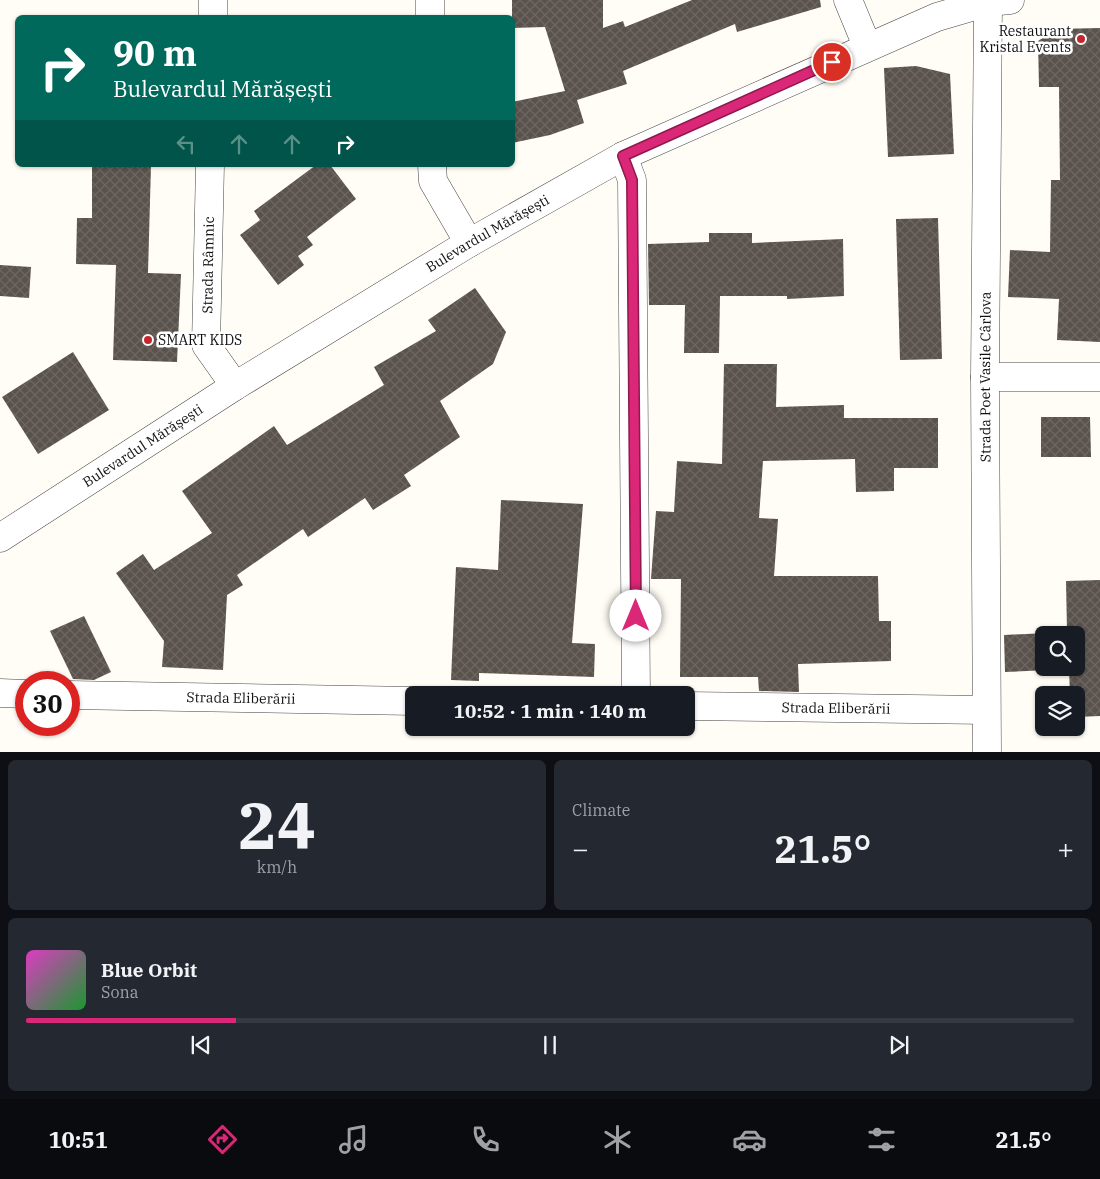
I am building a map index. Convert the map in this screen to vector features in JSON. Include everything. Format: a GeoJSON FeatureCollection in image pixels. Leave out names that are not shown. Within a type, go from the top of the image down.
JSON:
{"type":"FeatureCollection","features":[{"type":"Feature","properties":{"kind":"street"},"geometry":{"type":"LineString","coordinates":[[213,15],[214,0]]}},
{"type":"Feature","properties":{"kind":"street"},"geometry":{"type":"LineString","coordinates":[[430,0],[430,15]]}},
{"type":"Feature","properties":{"kind":"street"},"geometry":{"type":"LineString","coordinates":[[848,0],[867,46]]}},
{"type":"Feature","properties":{"kind":"street","name":"Bulevardul Mărășești"},"geometry":{"type":"LineString","coordinates":[[0,538],[235,386],[469,243],[623,156],[867,46],[937,17],[999,1]]}},
{"type":"Feature","properties":{"kind":"street","name":"Strada Poet Vasile Cârlova"},"geometry":{"type":"LineString","coordinates":[[987,752],[985,377],[999,1]]}},
{"type":"Feature","properties":{"kind":"street"},"geometry":{"type":"LineString","coordinates":[[623,156],[632,180],[636,686]]}},
{"type":"Feature","properties":{"kind":"street","name":"Strada Râmnic"},"geometry":{"type":"LineString","coordinates":[[210,167],[206,345],[235,386]]}},
{"type":"Feature","properties":{"kind":"street"},"geometry":{"type":"LineString","coordinates":[[432,167],[433,181],[469,243]]}},
{"type":"Feature","properties":{"kind":"street"},"geometry":{"type":"LineString","coordinates":[[985,377],[1100,377]]}},
{"type":"Feature","properties":{"kind":"street"},"geometry":{"type":"LineString","coordinates":[[0,694],[15,694]]}},
{"type":"Feature","properties":{"kind":"street","name":"Strada Eliberării"},"geometry":{"type":"LineString","coordinates":[[80,695],[405,701]]}},
{"type":"Feature","properties":{"kind":"street","name":"Strada Eliberării"},"geometry":{"type":"LineString","coordinates":[[695,706],[986,710]]}},
{"type":"Feature","properties":{"kind":"building"},"geometry":{"type":"Polygon","coordinates":[[[512,0],[603,0],[603,28],[623,21],[625,27],[692,0],[820,0],[821,7],[737,32],[735,24],[623,71],[627,84],[577,100],[584,123],[550,135],[515,142],[515,101],[565,91],[545,27],[515,28],[515,15],[512,15],[512,0]]]}},
{"type":"Feature","properties":{"kind":"building"},"geometry":{"type":"Polygon","coordinates":[[[1100,28],[1100,342],[1057,340],[1059,299],[1008,297],[1010,250],[1050,252],[1051,180],[1060,180],[1059,87],[1039,87],[1038,41],[1056,29],[1100,28]]]}},
{"type":"Feature","properties":{"kind":"building"},"geometry":{"type":"Polygon","coordinates":[[[916,66],[950,74],[954,154],[888,157],[884,68],[916,66]]]}},
{"type":"Feature","properties":{"kind":"building"},"geometry":{"type":"Polygon","coordinates":[[[92,167],[151,167],[148,273],[181,274],[177,362],[113,360],[116,265],[76,264],[77,218],[92,218],[92,167]]]}},
{"type":"Feature","properties":{"kind":"building"},"geometry":{"type":"Polygon","coordinates":[[[313,167],[332,167],[356,199],[307,237],[313,245],[298,256],[304,265],[278,285],[240,235],[260,220],[254,211],[313,167]]]}},
{"type":"Feature","properties":{"kind":"building"},"geometry":{"type":"Polygon","coordinates":[[[938,218],[942,359],[900,360],[896,219],[938,218]]]}},
{"type":"Feature","properties":{"kind":"building"},"geometry":{"type":"Polygon","coordinates":[[[709,233],[752,233],[752,243],[843,239],[844,296],[787,299],[787,296],[720,296],[719,353],[684,353],[685,305],[649,305],[648,244],[709,242],[709,233]]]}},
{"type":"Feature","properties":{"kind":"building"},"geometry":{"type":"Polygon","coordinates":[[[0,265],[31,267],[29,298],[0,296],[0,265]]]}},
{"type":"Feature","properties":{"kind":"building"},"geometry":{"type":"Polygon","coordinates":[[[475,288],[506,332],[493,364],[440,401],[460,437],[404,475],[411,486],[373,510],[365,498],[308,537],[303,529],[237,575],[243,585],[227,595],[223,670],[162,667],[164,641],[116,573],[143,554],[154,570],[212,533],[182,491],[274,426],[287,445],[384,385],[374,367],[436,331],[428,320],[475,288]]]}},
{"type":"Feature","properties":{"kind":"building"},"geometry":{"type":"Polygon","coordinates":[[[73,352],[109,410],[38,454],[2,397],[73,352]]]}},
{"type":"Feature","properties":{"kind":"building"},"geometry":{"type":"Polygon","coordinates":[[[724,364],[777,364],[776,407],[844,405],[844,418],[938,418],[938,468],[894,468],[894,491],[856,492],[855,459],[763,461],[759,518],[778,519],[774,576],[878,576],[879,621],[891,621],[891,661],[798,664],[799,692],[759,691],[758,677],[680,677],[681,579],[651,579],[656,511],[674,512],[677,461],[722,464],[724,364]]]}},
{"type":"Feature","properties":{"kind":"building"},"geometry":{"type":"Polygon","coordinates":[[[1041,417],[1090,417],[1091,457],[1041,457],[1041,417]]]}},
{"type":"Feature","properties":{"kind":"building"},"geometry":{"type":"Polygon","coordinates":[[[501,500],[583,504],[572,643],[595,644],[594,677],[479,673],[479,681],[451,680],[456,567],[498,570],[501,500]]]}},
{"type":"Feature","properties":{"kind":"building"},"geometry":{"type":"Polygon","coordinates":[[[1100,580],[1100,716],[1085,717],[1085,686],[1070,686],[1069,676],[1085,676],[1085,626],[1067,626],[1066,581],[1100,580]]]}},
{"type":"Feature","properties":{"kind":"building"},"geometry":{"type":"Polygon","coordinates":[[[84,616],[111,672],[94,680],[80,679],[80,671],[69,671],[50,631],[84,616]]]}},
{"type":"Feature","properties":{"kind":"building"},"geometry":{"type":"Polygon","coordinates":[[[1035,634],[1035,671],[1005,672],[1004,635],[1035,634]]]}},
{"type":"Feature","properties":{"kind":"place","name":"Restaurant Kristal Events"},"geometry":{"type":"Point","coordinates":[1081,39]}},
{"type":"Feature","properties":{"kind":"place","name":"SMART KIDS"},"geometry":{"type":"Point","coordinates":[148,340]}},
{"type":"Feature","properties":{"kind":"route"},"geometry":{"type":"LineString","coordinates":[[636,616],[632,180],[623,156],[832,62]]}}]}
